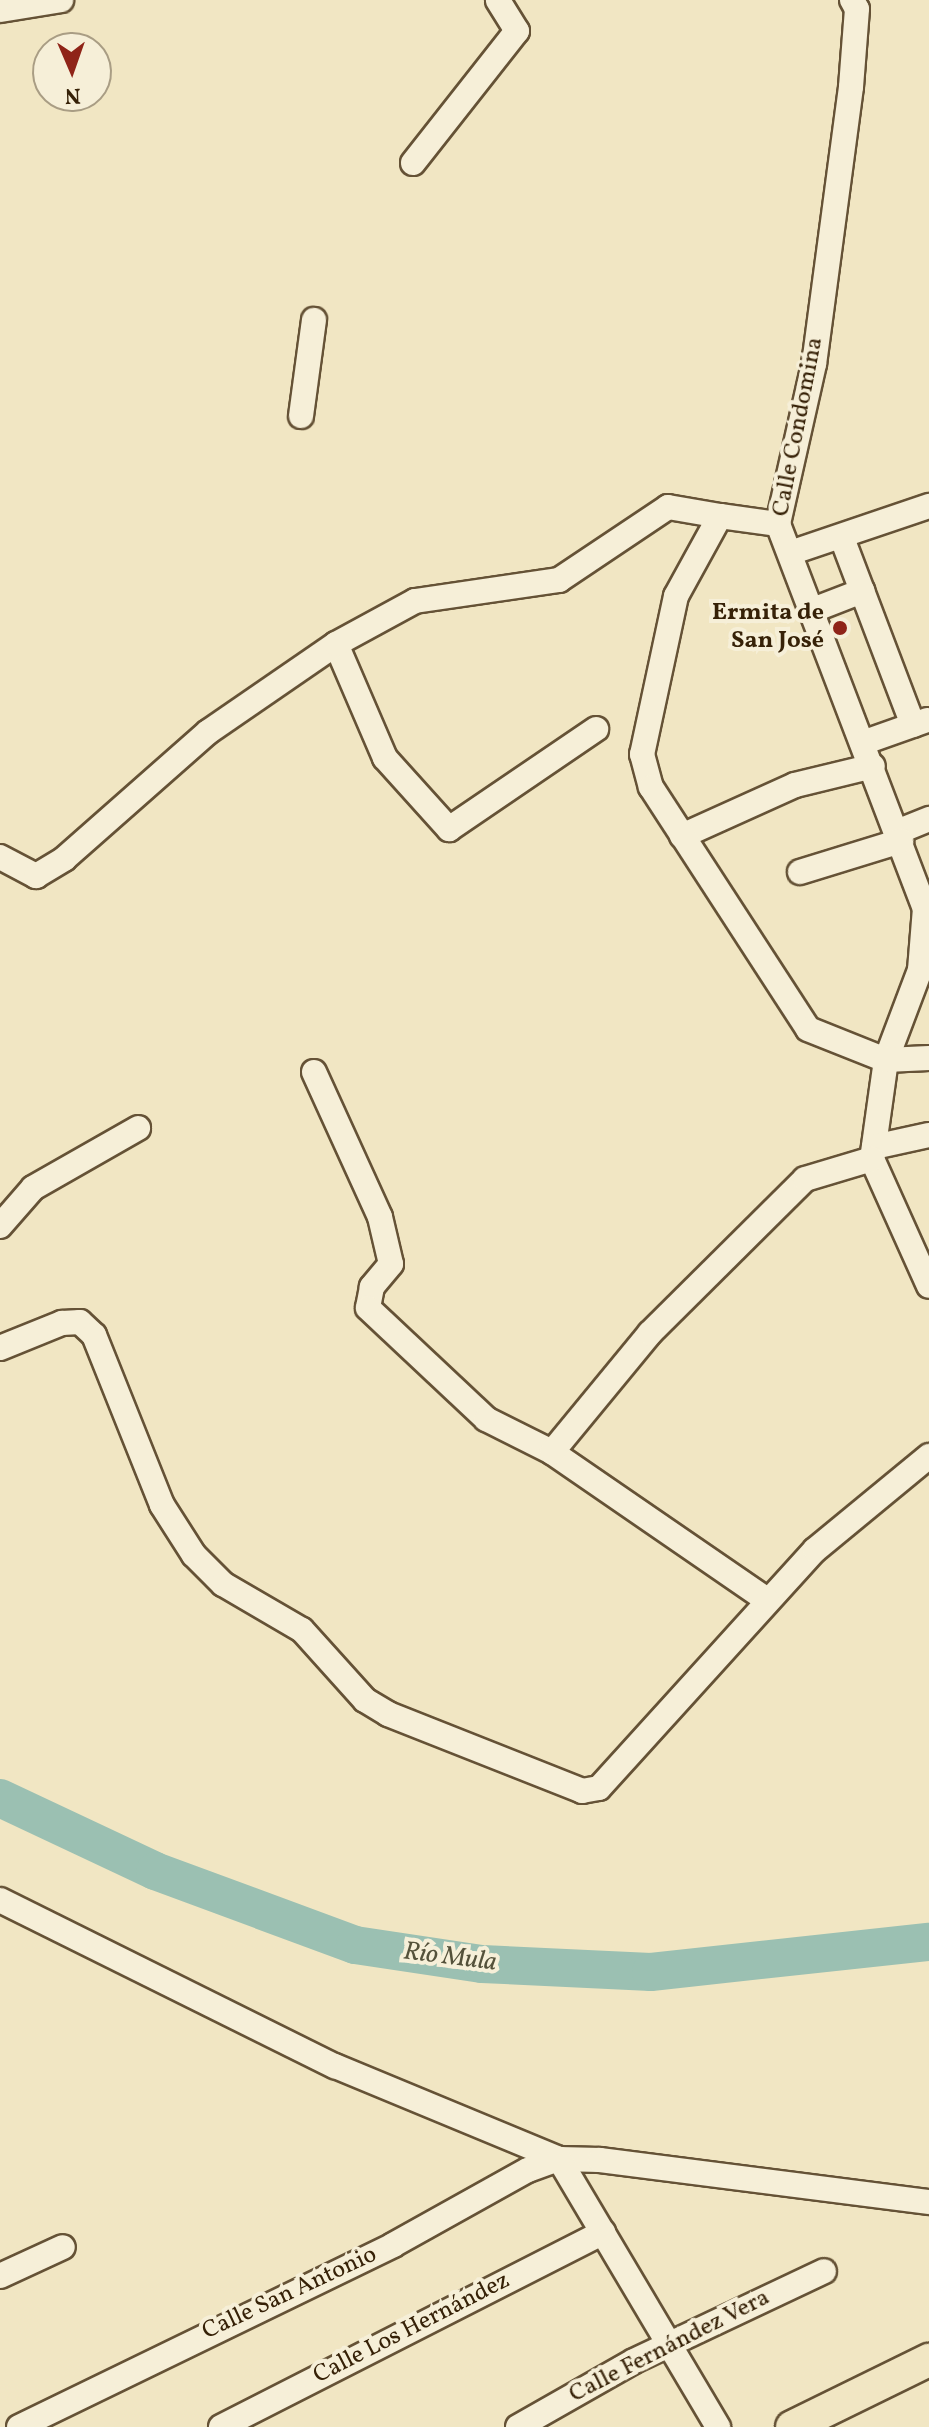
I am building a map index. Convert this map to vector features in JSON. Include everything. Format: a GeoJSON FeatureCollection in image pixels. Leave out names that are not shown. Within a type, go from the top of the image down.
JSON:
{"type":"FeatureCollection","features":[{"type":"Feature","properties":{"kind":"main road"},"geometry":{"type":"LineString","coordinates":[[792,2427],[929,2360]]}},
{"type":"Feature","properties":{"kind":"street"},"geometry":{"type":"LineString","coordinates":[[0,10],[61,0]]}},
{"type":"Feature","properties":{"kind":"street"},"geometry":{"type":"LineString","coordinates":[[413,163],[517,31],[498,0]]}},
{"type":"Feature","properties":{"kind":"street","name":"Calle Condomina"},"geometry":{"type":"LineString","coordinates":[[852,0],[857,9],[851,87],[814,364],[778,524],[927,907],[920,970],[886,1060],[873,1153]]}},
{"type":"Feature","properties":{"kind":"street"},"geometry":{"type":"LineString","coordinates":[[301,416],[314,320]]}},
{"type":"Feature","properties":{"kind":"street"},"geometry":{"type":"LineString","coordinates":[[790,553],[842,538],[929,506]]}},
{"type":"Feature","properties":{"kind":"street"},"geometry":{"type":"LineString","coordinates":[[0,857],[36,876],[64,859],[208,732],[336,644],[415,601],[559,580],[668,507],[778,524]]}},
{"type":"Feature","properties":{"kind":"street"},"geometry":{"type":"LineString","coordinates":[[720,516],[676,596],[642,754],[651,787],[808,1029],[886,1060],[929,1058]]}},
{"type":"Feature","properties":{"kind":"street"},"geometry":{"type":"LineString","coordinates":[[842,538],[862,591],[921,722],[865,742]]}},
{"type":"Feature","properties":{"kind":"street"},"geometry":{"type":"LineString","coordinates":[[813,610],[862,591]]}},
{"type":"Feature","properties":{"kind":"street"},"geometry":{"type":"LineString","coordinates":[[336,644],[385,758],[449,829],[596,729]]}},
{"type":"Feature","properties":{"kind":"street"},"geometry":{"type":"LineString","coordinates":[[682,836],[795,785],[873,766]]}},
{"type":"Feature","properties":{"kind":"street"},"geometry":{"type":"LineString","coordinates":[[800,872],[899,836],[929,819]]}},
{"type":"Feature","properties":{"kind":"street"},"geometry":{"type":"LineString","coordinates":[[314,1072],[380,1217],[391,1264],[372,1287],[368,1308],[486,1419],[552,1452],[767,1600]]}},
{"type":"Feature","properties":{"kind":"street"},"geometry":{"type":"LineString","coordinates":[[0,1226],[33,1188],[138,1128]]}},
{"type":"Feature","properties":{"kind":"street"},"geometry":{"type":"LineString","coordinates":[[552,1452],[650,1333],[805,1179],[929,1135]]}},
{"type":"Feature","properties":{"kind":"street"},"geometry":{"type":"LineString","coordinates":[[873,1153],[929,1286]]}},
{"type":"Feature","properties":{"kind":"street"},"geometry":{"type":"LineString","coordinates":[[0,1348],[62,1323],[80,1322],[94,1335],[162,1505],[194,1555],[223,1584],[302,1630],[365,1700],[388,1714],[582,1791],[599,1788],[815,1550],[929,1456]]}},
{"type":"Feature","properties":{"kind":"street"},"geometry":{"type":"LineString","coordinates":[[0,1900],[335,2066],[559,2159],[600,2160],[929,2202]]}},
{"type":"Feature","properties":{"kind":"street"},"geometry":{"type":"LineString","coordinates":[[559,2159],[667,2346],[718,2427]]}},
{"type":"Feature","properties":{"kind":"street","name":"Calle San Antonio"},"geometry":{"type":"LineString","coordinates":[[19,2427],[393,2245],[528,2170],[559,2159]]}},
{"type":"Feature","properties":{"kind":"street","name":"Calle Los Hernández"},"geometry":{"type":"LineString","coordinates":[[221,2427],[603,2232]]}},
{"type":"Feature","properties":{"kind":"street"},"geometry":{"type":"LineString","coordinates":[[0,2276],[63,2247]]}},
{"type":"Feature","properties":{"kind":"street","name":"Calle Fernández Vera"},"geometry":{"type":"LineString","coordinates":[[518,2427],[667,2346],[824,2271]]}},
{"type":"Feature","properties":{"kind":"waterway","name":"Río Mula"},"geometry":{"type":"LineString","coordinates":[[0,1798],[155,1871],[355,1945],[482,1964],[651,1972],[929,1942]]}},
{"type":"Feature","properties":{"kind":"place","name":"Ermita de San José"},"geometry":{"type":"Point","coordinates":[840,628]}}]}
